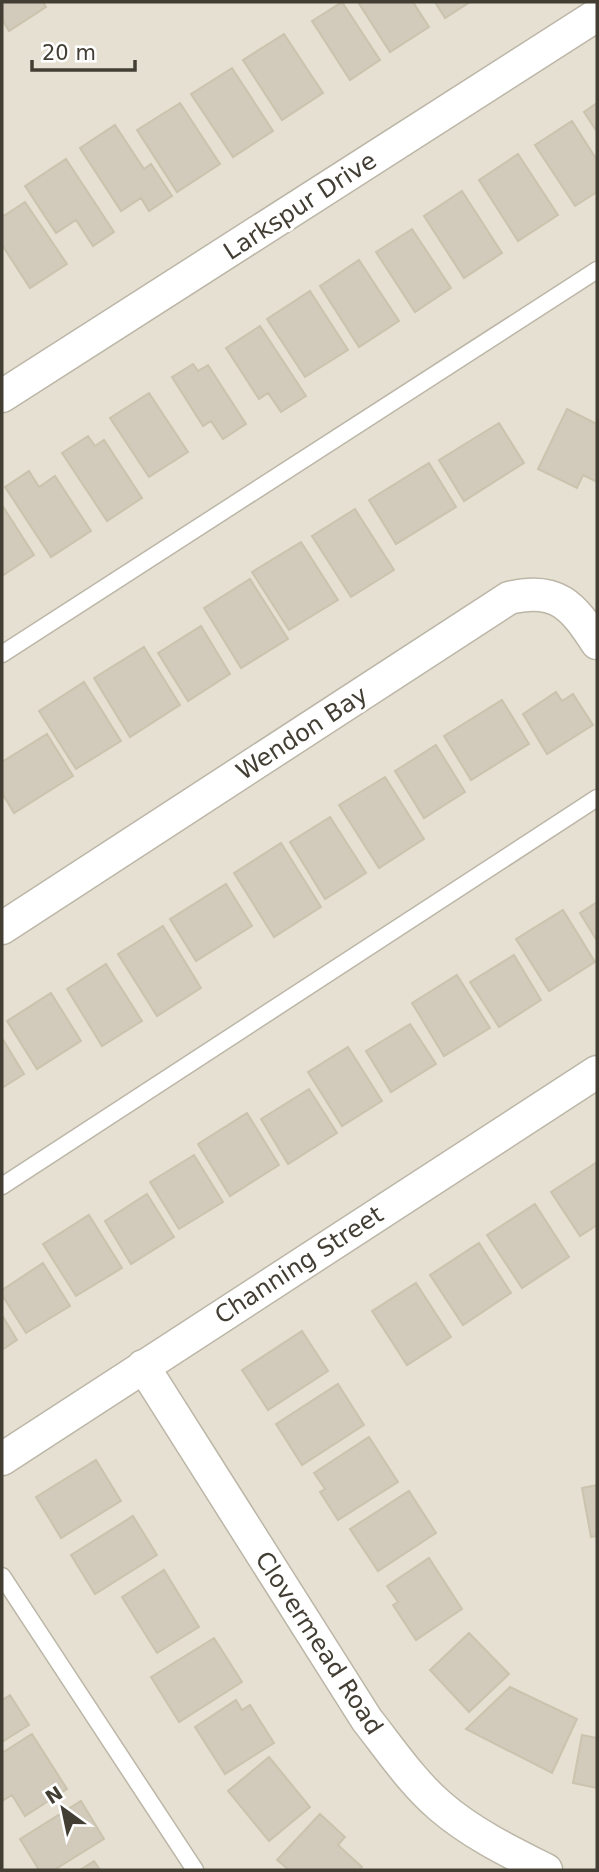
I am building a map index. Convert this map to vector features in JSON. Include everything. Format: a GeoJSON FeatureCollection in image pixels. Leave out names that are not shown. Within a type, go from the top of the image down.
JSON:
{"type":"FeatureCollection","features":[{"type":"Feature","properties":{"kind":"street","name":"Larkspur Drive"},"geometry":{"type":"LineString","coordinates":[[2,396],[597,15]]}},
{"type":"Feature","properties":{"kind":"street","name":"Wendon Bay"},"geometry":{"type":"LineString","coordinates":[[2,928],[509,598],[530,593],[550,595],[581,618],[597,643]]}},
{"type":"Feature","properties":{"kind":"street","name":"Channing Street"},"geometry":{"type":"LineString","coordinates":[[2,1460],[597,1072]]}},
{"type":"Feature","properties":{"kind":"street","name":"Clovermead Road"},"geometry":{"type":"LineString","coordinates":[[143,1366],[381,1739],[440,1806],[477,1833],[546,1870]]}},
{"type":"Feature","properties":{"kind":"lane"},"geometry":{"type":"LineString","coordinates":[[2,654],[597,270]]}},
{"type":"Feature","properties":{"kind":"lane"},"geometry":{"type":"LineString","coordinates":[[2,1186],[597,798]]}},
{"type":"Feature","properties":{"kind":"lane"},"geometry":{"type":"LineString","coordinates":[[2,1576],[195,1870]]}},
{"type":"Feature","properties":{"kind":"shaded area"},"geometry":{"type":"Polygon","coordinates":[[[2,2],[597,2],[597,1870],[2,1870],[2,2]]]}},
{"type":"Feature","properties":{"kind":"building"},"geometry":{"type":"Polygon","coordinates":[[[2,2],[43,2],[46,7],[9,31],[2,19],[2,2]]]}},
{"type":"Feature","properties":{"kind":"building"},"geometry":{"type":"Polygon","coordinates":[[[342,2],[380,60],[350,80],[312,21],[342,2]]]}},
{"type":"Feature","properties":{"kind":"building"},"geometry":{"type":"Polygon","coordinates":[[[358,2],[413,2],[429,27],[390,52],[358,2]]]}},
{"type":"Feature","properties":{"kind":"building"},"geometry":{"type":"Polygon","coordinates":[[[435,2],[470,2],[445,18],[435,2]]]}},
{"type":"Feature","properties":{"kind":"building"},"geometry":{"type":"Polygon","coordinates":[[[284,34],[323,93],[282,120],[243,60],[284,34]]]}},
{"type":"Feature","properties":{"kind":"building"},"geometry":{"type":"Polygon","coordinates":[[[232,68],[273,131],[233,157],[191,94],[232,68]]]}},
{"type":"Feature","properties":{"kind":"building"},"geometry":{"type":"Polygon","coordinates":[[[180,103],[220,164],[177,192],[137,130],[180,103]]]}},
{"type":"Feature","properties":{"kind":"building"},"geometry":{"type":"Polygon","coordinates":[[[597,103],[597,132],[584,112],[597,103]]]}},
{"type":"Feature","properties":{"kind":"building"},"geometry":{"type":"Polygon","coordinates":[[[572,121],[597,160],[597,192],[575,206],[535,145],[572,121]]]}},
{"type":"Feature","properties":{"kind":"building"},"geometry":{"type":"Polygon","coordinates":[[[115,125],[144,169],[151,164],[172,196],[149,211],[141,198],[121,211],[80,148],[115,125]]]}},
{"type":"Feature","properties":{"kind":"building"},"geometry":{"type":"Polygon","coordinates":[[[518,154],[558,215],[518,241],[479,180],[518,154]]]}},
{"type":"Feature","properties":{"kind":"building"},"geometry":{"type":"Polygon","coordinates":[[[66,159],[114,232],[93,246],[76,220],[56,233],[25,186],[66,159]]]}},
{"type":"Feature","properties":{"kind":"building"},"geometry":{"type":"Polygon","coordinates":[[[462,191],[502,253],[464,278],[424,216],[462,191]]]}},
{"type":"Feature","properties":{"kind":"building"},"geometry":{"type":"Polygon","coordinates":[[[25,202],[67,264],[30,288],[2,245],[2,217],[25,202]]]}},
{"type":"Feature","properties":{"kind":"building"},"geometry":{"type":"Polygon","coordinates":[[[412,229],[451,288],[415,312],[376,252],[412,229]]]}},
{"type":"Feature","properties":{"kind":"building"},"geometry":{"type":"Polygon","coordinates":[[[359,260],[399,321],[359,347],[320,286],[359,260]]]}},
{"type":"Feature","properties":{"kind":"building"},"geometry":{"type":"Polygon","coordinates":[[[310,291],[348,350],[305,377],[267,319],[310,291]]]}},
{"type":"Feature","properties":{"kind":"building"},"geometry":{"type":"Polygon","coordinates":[[[260,326],[306,396],[281,412],[268,393],[259,399],[226,348],[260,326]]]}},
{"type":"Feature","properties":{"kind":"building"},"geometry":{"type":"Polygon","coordinates":[[[193,364],[198,371],[208,365],[246,424],[223,439],[211,421],[203,426],[172,377],[193,364]]]}},
{"type":"Feature","properties":{"kind":"building"},"geometry":{"type":"Polygon","coordinates":[[[149,393],[188,452],[149,477],[110,418],[149,393]]]}},
{"type":"Feature","properties":{"kind":"building"},"geometry":{"type":"Polygon","coordinates":[[[567,409],[597,424],[597,482],[583,475],[577,488],[538,469],[567,409]]]}},
{"type":"Feature","properties":{"kind":"building"},"geometry":{"type":"Polygon","coordinates":[[[499,423],[524,463],[464,501],[439,460],[499,423]]]}},
{"type":"Feature","properties":{"kind":"building"},"geometry":{"type":"Polygon","coordinates":[[[88,436],[95,446],[104,440],[142,498],[107,521],[62,453],[88,436]]]}},
{"type":"Feature","properties":{"kind":"building"},"geometry":{"type":"Polygon","coordinates":[[[429,463],[456,507],[396,544],[369,500],[429,463]]]}},
{"type":"Feature","properties":{"kind":"building"},"geometry":{"type":"Polygon","coordinates":[[[29,471],[39,487],[55,476],[91,531],[51,557],[5,487],[29,471]]]}},
{"type":"Feature","properties":{"kind":"building"},"geometry":{"type":"Polygon","coordinates":[[[2,505],[34,555],[2,576],[2,505]]]}},
{"type":"Feature","properties":{"kind":"building"},"geometry":{"type":"Polygon","coordinates":[[[355,509],[394,570],[351,597],[312,536],[355,509]]]}},
{"type":"Feature","properties":{"kind":"building"},"geometry":{"type":"Polygon","coordinates":[[[301,542],[338,600],[289,630],[252,572],[301,542]]]}},
{"type":"Feature","properties":{"kind":"building"},"geometry":{"type":"Polygon","coordinates":[[[250,579],[288,639],[241,668],[204,608],[250,579]]]}},
{"type":"Feature","properties":{"kind":"building"},"geometry":{"type":"Polygon","coordinates":[[[201,626],[230,674],[188,701],[158,653],[201,626]]]}},
{"type":"Feature","properties":{"kind":"building"},"geometry":{"type":"Polygon","coordinates":[[[144,647],[180,705],[130,737],[94,678],[144,647]]]}},
{"type":"Feature","properties":{"kind":"building"},"geometry":{"type":"Polygon","coordinates":[[[84,682],[121,741],[76,769],[39,711],[84,682]]]}},
{"type":"Feature","properties":{"kind":"building"},"geometry":{"type":"Polygon","coordinates":[[[556,692],[562,701],[573,694],[593,725],[547,754],[523,714],[556,692]]]}},
{"type":"Feature","properties":{"kind":"building"},"geometry":{"type":"Polygon","coordinates":[[[502,700],[529,744],[471,780],[444,736],[502,700]]]}},
{"type":"Feature","properties":{"kind":"building"},"geometry":{"type":"Polygon","coordinates":[[[47,734],[73,776],[14,813],[2,793],[2,762],[47,734]]]}},
{"type":"Feature","properties":{"kind":"building"},"geometry":{"type":"Polygon","coordinates":[[[436,745],[465,792],[424,818],[395,771],[436,745]]]}},
{"type":"Feature","properties":{"kind":"building"},"geometry":{"type":"Polygon","coordinates":[[[385,777],[424,839],[379,868],[339,805],[385,777]]]}},
{"type":"Feature","properties":{"kind":"building"},"geometry":{"type":"Polygon","coordinates":[[[330,817],[366,873],[325,899],[290,842],[330,817]]]}},
{"type":"Feature","properties":{"kind":"building"},"geometry":{"type":"Polygon","coordinates":[[[281,843],[321,907],[274,937],[234,873],[281,843]]]}},
{"type":"Feature","properties":{"kind":"building"},"geometry":{"type":"Polygon","coordinates":[[[226,884],[252,926],[196,961],[170,919],[226,884]]]}},
{"type":"Feature","properties":{"kind":"building"},"geometry":{"type":"Polygon","coordinates":[[[597,902],[597,941],[580,913],[597,902]]]}},
{"type":"Feature","properties":{"kind":"building"},"geometry":{"type":"Polygon","coordinates":[[[563,910],[595,962],[549,991],[516,939],[563,910]]]}},
{"type":"Feature","properties":{"kind":"building"},"geometry":{"type":"Polygon","coordinates":[[[163,926],[201,988],[157,1016],[118,954],[163,926]]]}},
{"type":"Feature","properties":{"kind":"building"},"geometry":{"type":"Polygon","coordinates":[[[514,955],[541,1000],[499,1027],[470,982],[514,955]]]}},
{"type":"Feature","properties":{"kind":"building"},"geometry":{"type":"Polygon","coordinates":[[[106,964],[142,1021],[102,1046],[67,989],[106,964]]]}},
{"type":"Feature","properties":{"kind":"building"},"geometry":{"type":"Polygon","coordinates":[[[457,975],[490,1028],[444,1056],[412,1003],[457,975]]]}},
{"type":"Feature","properties":{"kind":"building"},"geometry":{"type":"Polygon","coordinates":[[[51,993],[81,1041],[37,1069],[7,1021],[51,993]]]}},
{"type":"Feature","properties":{"kind":"building"},"geometry":{"type":"Polygon","coordinates":[[[410,1024],[436,1064],[391,1092],[366,1051],[410,1024]]]}},
{"type":"Feature","properties":{"kind":"building"},"geometry":{"type":"Polygon","coordinates":[[[2,1038],[24,1074],[2,1088],[2,1038]]]}},
{"type":"Feature","properties":{"kind":"building"},"geometry":{"type":"Polygon","coordinates":[[[348,1047],[382,1101],[342,1126],[308,1072],[348,1047]]]}},
{"type":"Feature","properties":{"kind":"building"},"geometry":{"type":"Polygon","coordinates":[[[309,1089],[337,1133],[288,1164],[261,1119],[309,1089]]]}},
{"type":"Feature","properties":{"kind":"building"},"geometry":{"type":"Polygon","coordinates":[[[247,1113],[279,1165],[230,1196],[198,1144],[247,1113]]]}},
{"type":"Feature","properties":{"kind":"building"},"geometry":{"type":"Polygon","coordinates":[[[194,1155],[223,1202],[179,1229],[150,1182],[194,1155]]]}},
{"type":"Feature","properties":{"kind":"building"},"geometry":{"type":"Polygon","coordinates":[[[597,1162],[597,1225],[580,1236],[551,1192],[597,1162]]]}},
{"type":"Feature","properties":{"kind":"building"},"geometry":{"type":"Polygon","coordinates":[[[147,1194],[174,1237],[131,1264],[105,1221],[147,1194]]]}},
{"type":"Feature","properties":{"kind":"building"},"geometry":{"type":"Polygon","coordinates":[[[535,1204],[569,1257],[522,1288],[487,1235],[535,1204]]]}},
{"type":"Feature","properties":{"kind":"building"},"geometry":{"type":"Polygon","coordinates":[[[89,1215],[122,1268],[76,1296],[43,1244],[89,1215]]]}},
{"type":"Feature","properties":{"kind":"building"},"geometry":{"type":"Polygon","coordinates":[[[479,1243],[511,1293],[463,1325],[430,1275],[479,1243]]]}},
{"type":"Feature","properties":{"kind":"building"},"geometry":{"type":"Polygon","coordinates":[[[43,1263],[70,1306],[26,1333],[2,1295],[2,1290],[43,1263]]]}},
{"type":"Feature","properties":{"kind":"building"},"geometry":{"type":"Polygon","coordinates":[[[416,1283],[451,1337],[407,1365],[372,1311],[416,1283]]]}},
{"type":"Feature","properties":{"kind":"building"},"geometry":{"type":"Polygon","coordinates":[[[2,1315],[17,1340],[2,1350],[2,1315]]]}},
{"type":"Feature","properties":{"kind":"building"},"geometry":{"type":"Polygon","coordinates":[[[302,1331],[328,1371],[268,1410],[242,1370],[302,1331]]]}},
{"type":"Feature","properties":{"kind":"building"},"geometry":{"type":"Polygon","coordinates":[[[338,1384],[364,1425],[302,1465],[276,1424],[338,1384]]]}},
{"type":"Feature","properties":{"kind":"building"},"geometry":{"type":"Polygon","coordinates":[[[369,1437],[398,1482],[338,1520],[320,1492],[325,1489],[314,1473],[369,1437]]]}},
{"type":"Feature","properties":{"kind":"building"},"geometry":{"type":"Polygon","coordinates":[[[96,1460],[121,1501],[61,1538],[36,1497],[96,1460]]]}},
{"type":"Feature","properties":{"kind":"building"},"geometry":{"type":"Polygon","coordinates":[[[597,1485],[597,1536],[591,1537],[582,1488],[597,1485]]]}},
{"type":"Feature","properties":{"kind":"building"},"geometry":{"type":"Polygon","coordinates":[[[409,1491],[436,1533],[378,1571],[350,1529],[409,1491]]]}},
{"type":"Feature","properties":{"kind":"building"},"geometry":{"type":"Polygon","coordinates":[[[133,1516],[157,1555],[95,1594],[71,1555],[133,1516]]]}},
{"type":"Feature","properties":{"kind":"building"},"geometry":{"type":"Polygon","coordinates":[[[429,1558],[462,1609],[416,1640],[393,1605],[398,1602],[387,1586],[429,1558]]]}},
{"type":"Feature","properties":{"kind":"building"},"geometry":{"type":"Polygon","coordinates":[[[164,1570],[199,1627],[157,1653],[122,1597],[164,1570]]]}},
{"type":"Feature","properties":{"kind":"building"},"geometry":{"type":"Polygon","coordinates":[[[469,1633],[509,1674],[469,1712],[430,1670],[469,1633]]]}},
{"type":"Feature","properties":{"kind":"building"},"geometry":{"type":"Polygon","coordinates":[[[214,1638],[242,1682],[179,1722],[151,1677],[214,1638]]]}},
{"type":"Feature","properties":{"kind":"building"},"geometry":{"type":"Polygon","coordinates":[[[510,1687],[577,1719],[552,1773],[466,1729],[510,1687]]]}},
{"type":"Feature","properties":{"kind":"building"},"geometry":{"type":"Polygon","coordinates":[[[10,1695],[29,1725],[2,1742],[2,1700],[10,1695]]]}},
{"type":"Feature","properties":{"kind":"building"},"geometry":{"type":"Polygon","coordinates":[[[236,1700],[242,1710],[250,1705],[274,1743],[225,1774],[195,1727],[236,1700]]]}},
{"type":"Feature","properties":{"kind":"building"},"geometry":{"type":"Polygon","coordinates":[[[32,1734],[67,1789],[25,1816],[12,1795],[2,1801],[2,1753],[32,1734]]]}},
{"type":"Feature","properties":{"kind":"building"},"geometry":{"type":"Polygon","coordinates":[[[582,1735],[597,1738],[597,1788],[573,1783],[582,1735]]]}},
{"type":"Feature","properties":{"kind":"building"},"geometry":{"type":"Polygon","coordinates":[[[269,1757],[310,1807],[269,1841],[228,1791],[269,1757]]]}},
{"type":"Feature","properties":{"kind":"building"},"geometry":{"type":"Polygon","coordinates":[[[81,1801],[104,1839],[54,1870],[39,1870],[20,1839],[81,1801]]]}},
{"type":"Feature","properties":{"kind":"building"},"geometry":{"type":"Polygon","coordinates":[[[320,1814],[345,1837],[338,1845],[362,1867],[359,1870],[289,1870],[277,1860],[320,1814]]]}},
{"type":"Feature","properties":{"kind":"building"},"geometry":{"type":"Polygon","coordinates":[[[94,1861],[100,1870],[80,1870],[94,1861]]]}}]}
